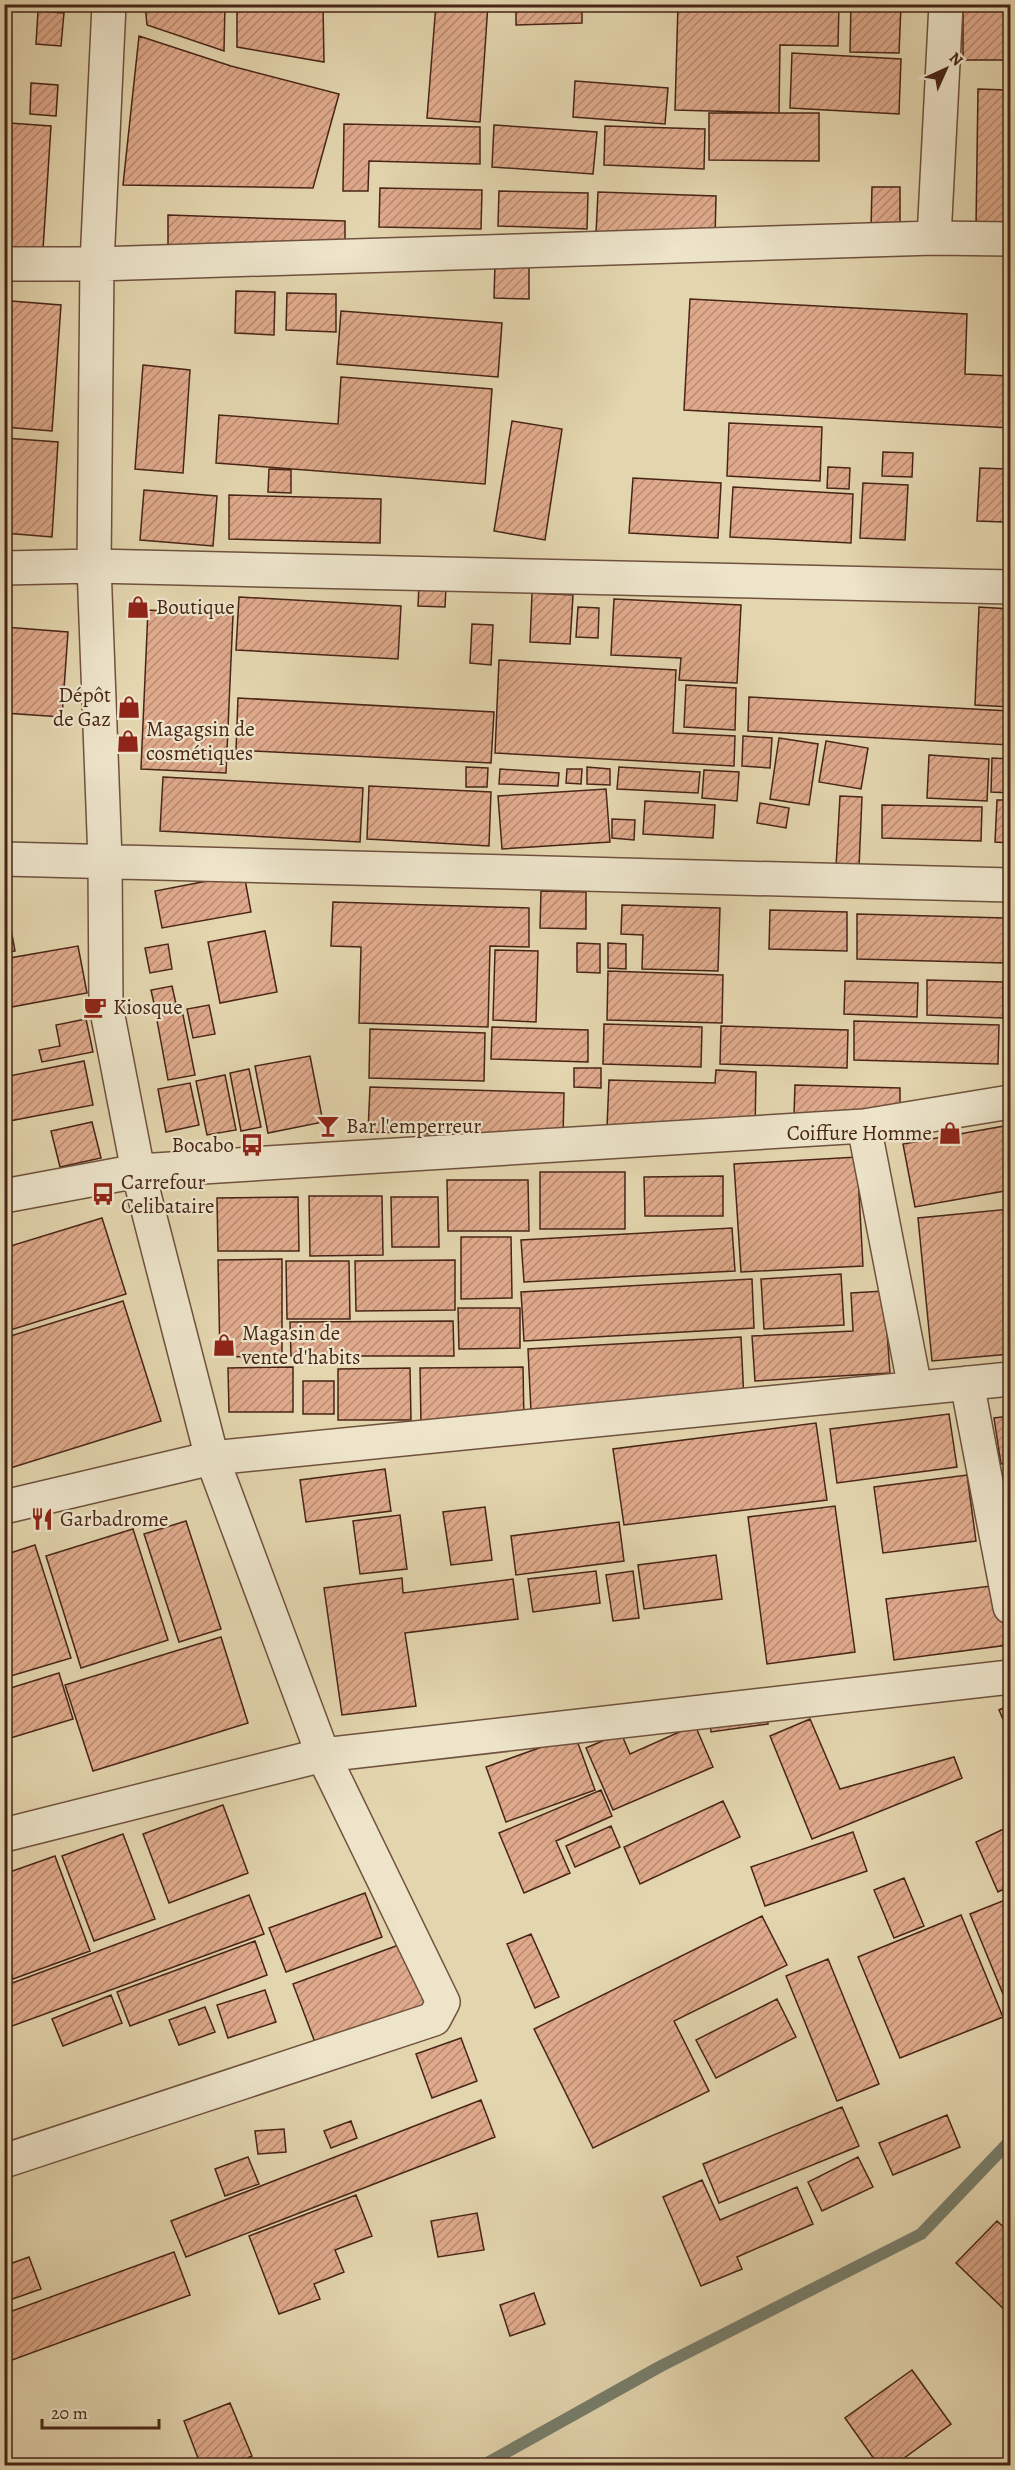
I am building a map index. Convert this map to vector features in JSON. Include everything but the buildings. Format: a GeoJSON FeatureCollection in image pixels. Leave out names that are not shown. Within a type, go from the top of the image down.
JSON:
{"type":"FeatureCollection","features":[{"type":"Feature","properties":{"kind":"street"},"geometry":{"type":"LineString","coordinates":[[4,2161],[434,2019],[443,2002],[323,1755],[212,1458],[138,1170],[106,1006],[105,860],[94,566],[97,264],[109,4]]}},
{"type":"Feature","properties":{"kind":"street"},"geometry":{"type":"LineString","coordinates":[[934,238],[946,4]]}},
{"type":"Feature","properties":{"kind":"street"},"geometry":{"type":"LineString","coordinates":[[4,264],[97,264],[934,238],[1011,239]]}},
{"type":"Feature","properties":{"kind":"street"},"geometry":{"type":"LineString","coordinates":[[4,568],[94,566],[1011,587]]}},
{"type":"Feature","properties":{"kind":"street"},"geometry":{"type":"LineString","coordinates":[[4,859],[1011,885]]}},
{"type":"Feature","properties":{"kind":"street"},"geometry":{"type":"LineString","coordinates":[[4,1196],[138,1170],[864,1126],[1011,1102]]}},
{"type":"Feature","properties":{"kind":"street"},"geometry":{"type":"LineString","coordinates":[[864,1126],[915,1388]]}},
{"type":"Feature","properties":{"kind":"street"},"geometry":{"type":"LineString","coordinates":[[4,1507],[212,1458],[1011,1379]]}},
{"type":"Feature","properties":{"kind":"street"},"geometry":{"type":"LineString","coordinates":[[967,1383],[1011,1606]]}},
{"type":"Feature","properties":{"kind":"street"},"geometry":{"type":"LineString","coordinates":[[4,1835],[323,1755],[1011,1677]]}},
{"type":"Feature","properties":{"kind":"waterway"},"geometry":{"type":"LineString","coordinates":[[482,2466],[661,2366],[921,2234],[1010,2141]]}},
{"type":"Feature","properties":{"kind":"place","name":"Boutique"},"geometry":{"type":"Point","coordinates":[138,607]}},
{"type":"Feature","properties":{"kind":"place","name":"Dépôt de Gaz"},"geometry":{"type":"Point","coordinates":[129,707]}},
{"type":"Feature","properties":{"kind":"place","name":"Magagsin de cosmétiques"},"geometry":{"type":"Point","coordinates":[128,741]}},
{"type":"Feature","properties":{"kind":"place","name":"Kiosque"},"geometry":{"type":"Point","coordinates":[95,1007]}},
{"type":"Feature","properties":{"kind":"place","name":"Bar l'emperreur"},"geometry":{"type":"Point","coordinates":[328,1126]}},
{"type":"Feature","properties":{"kind":"place","name":"Coiffure Homme"},"geometry":{"type":"Point","coordinates":[950,1133]}},
{"type":"Feature","properties":{"kind":"place","name":"Bocabo"},"geometry":{"type":"Point","coordinates":[252,1145]}},
{"type":"Feature","properties":{"kind":"place","name":"Carrefour Celibataire"},"geometry":{"type":"Point","coordinates":[103,1194]}},
{"type":"Feature","properties":{"kind":"place","name":"Magasin de vente d'habits"},"geometry":{"type":"Point","coordinates":[224,1345]}},
{"type":"Feature","properties":{"kind":"place","name":"Garbadrome"},"geometry":{"type":"Point","coordinates":[42,1519]}}]}
